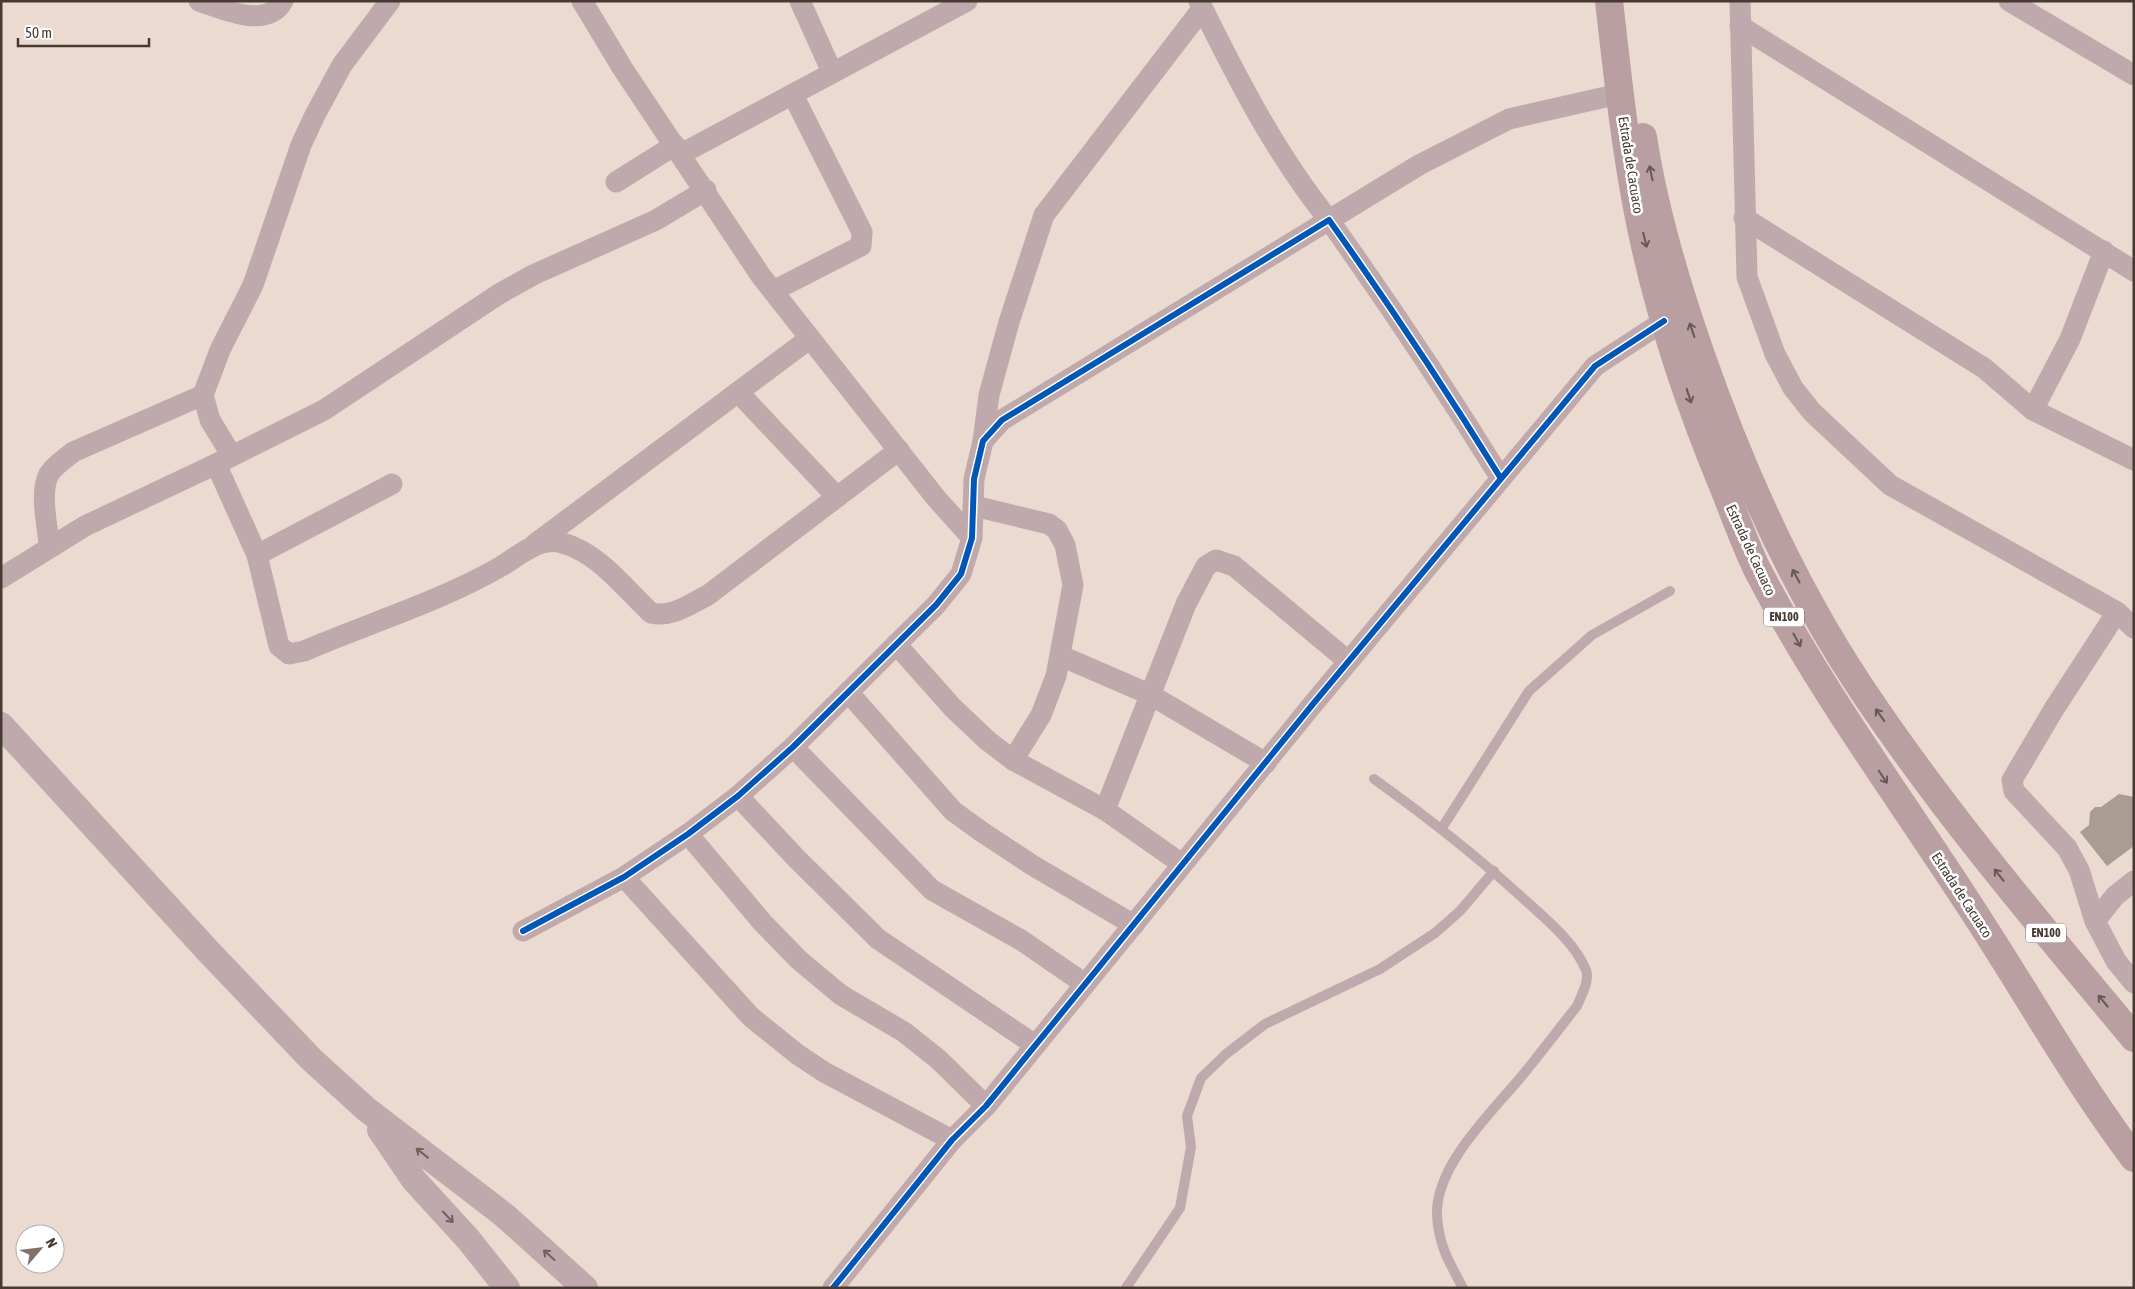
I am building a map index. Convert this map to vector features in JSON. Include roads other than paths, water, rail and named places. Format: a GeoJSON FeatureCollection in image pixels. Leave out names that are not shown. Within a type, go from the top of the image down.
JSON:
{"type":"FeatureCollection","features":[{"type":"Feature","properties":{"kind":"main road","name":"Estrada de Cacuaco"},"geometry":{"type":"LineString","coordinates":[[1610,1],[1619,94],[1637,208],[1664,321],[1706,446],[1756,566],[1820,682],[1969,903],[2049,1033],[2111,1127],[2134,1158]]}},
{"type":"Feature","properties":{"kind":"main road","name":"Estrada de Cacuaco"},"geometry":{"type":"LineString","coordinates":[[1627,1],[1632,57],[1644,141],[1663,229],[1686,310],[1713,390],[1743,467],[1776,541],[1860,687],[1960,825],[2032,917],[2134,1038]]}},
{"type":"Feature","properties":{"kind":"street"},"geometry":{"type":"LineString","coordinates":[[199,1],[245,16],[264,15],[281,5],[283,1]]}},
{"type":"Feature","properties":{"kind":"street"},"geometry":{"type":"LineString","coordinates":[[390,1],[342,65],[308,130],[253,285],[220,350],[202,395],[257,555],[279,646],[289,654],[304,651],[471,584],[533,546],[809,339]]}},
{"type":"Feature","properties":{"kind":"street"},"geometry":{"type":"LineString","coordinates":[[582,1],[623,69],[773,290],[809,339],[936,498],[972,538]]}},
{"type":"Feature","properties":{"kind":"street"},"geometry":{"type":"LineString","coordinates":[[800,1],[832,72]]}},
{"type":"Feature","properties":{"kind":"street"},"geometry":{"type":"LineString","coordinates":[[616,182],[793,95],[832,72],[967,1]]}},
{"type":"Feature","properties":{"kind":"street"},"geometry":{"type":"LineString","coordinates":[[1740,1],[1747,278],[1774,354],[1793,388],[1812,412],[1890,485],[2117,612],[2134,628]]}},
{"type":"Feature","properties":{"kind":"street"},"geometry":{"type":"LineString","coordinates":[[2009,1],[2134,75]]}},
{"type":"Feature","properties":{"kind":"street"},"geometry":{"type":"LineString","coordinates":[[524,931],[624,877],[688,834],[738,796],[793,747],[936,605],[961,574],[972,538],[974,479],[983,441],[989,395],[1009,322],[1044,215],[1200,5],[1299,184],[1329,220],[1382,294],[1442,383],[1500,477]]}},
{"type":"Feature","properties":{"kind":"street"},"geometry":{"type":"LineString","coordinates":[[1740,26],[2134,271]]}},
{"type":"Feature","properties":{"kind":"street"},"geometry":{"type":"LineString","coordinates":[[983,441],[1002,420],[1419,165],[1509,119],[1619,94]]}},
{"type":"Feature","properties":{"kind":"street"},"geometry":{"type":"LineString","coordinates":[[773,290],[861,246],[863,240],[862,232],[793,95]]}},
{"type":"Feature","properties":{"kind":"street"},"geometry":{"type":"LineString","coordinates":[[1,578],[85,526],[324,410],[499,294],[533,274],[656,220],[706,190]]}},
{"type":"Feature","properties":{"kind":"street"},"geometry":{"type":"LineString","coordinates":[[1744,218],[1984,368],[2033,410],[2134,460]]}},
{"type":"Feature","properties":{"kind":"street"},"geometry":{"type":"LineString","coordinates":[[2033,410],[2070,339],[2104,251]]}},
{"type":"Feature","properties":{"kind":"street"},"geometry":{"type":"LineString","coordinates":[[833,1288],[952,1140],[986,1106],[1348,661],[1500,477],[1595,366],[1664,321]]}},
{"type":"Feature","properties":{"kind":"street"},"geometry":{"type":"LineString","coordinates":[[738,392],[837,497]]}},
{"type":"Feature","properties":{"kind":"street"},"geometry":{"type":"LineString","coordinates":[[50,546],[45,493],[49,474],[58,465],[73,452],[202,395]]}},
{"type":"Feature","properties":{"kind":"street"},"geometry":{"type":"LineString","coordinates":[[533,546],[548,542],[562,543],[602,564],[651,613],[659,615],[672,613],[708,595],[899,450]]}},
{"type":"Feature","properties":{"kind":"street"},"geometry":{"type":"LineString","coordinates":[[257,555],[392,484]]}},
{"type":"Feature","properties":{"kind":"street"},"geometry":{"type":"LineString","coordinates":[[974,506],[1049,524],[1056,530],[1065,545],[1073,585],[1056,676],[1044,708],[1013,760]]}},
{"type":"Feature","properties":{"kind":"street"},"geometry":{"type":"LineString","coordinates":[[1105,810],[1186,604],[1206,566],[1216,560],[1234,566],[1348,661]]}},
{"type":"Feature","properties":{"kind":"street"},"geometry":{"type":"LineString","coordinates":[[2117,612],[2054,709],[2012,780],[2014,791],[2067,848],[2079,870],[2094,921],[2116,961],[2134,982]]}},
{"type":"Feature","properties":{"kind":"street"},"geometry":{"type":"LineString","coordinates":[[896,644],[969,725],[1013,760],[1105,810],[1182,864]]}},
{"type":"Feature","properties":{"kind":"street"},"geometry":{"type":"LineString","coordinates":[[1061,656],[1149,694],[1266,763]]}},
{"type":"Feature","properties":{"kind":"street"},"geometry":{"type":"LineString","coordinates":[[848,692],[953,811],[1032,865],[1134,925]]}},
{"type":"Feature","properties":{"kind":"street"},"geometry":{"type":"LineString","coordinates":[[1,725],[208,951],[311,1059],[366,1109],[504,1215],[576,1284]]}},
{"type":"Feature","properties":{"kind":"street"},"geometry":{"type":"LineString","coordinates":[[793,747],[932,890],[1021,940],[1085,984]]}},
{"type":"Feature","properties":{"kind":"street"},"geometry":{"type":"LineString","coordinates":[[738,796],[796,858],[878,939],[1035,1045]]}},
{"type":"Feature","properties":{"kind":"street"},"geometry":{"type":"LineString","coordinates":[[688,834],[762,922],[799,960],[841,996],[904,1032],[938,1060],[986,1106]]}},
{"type":"Feature","properties":{"kind":"street"},"geometry":{"type":"LineString","coordinates":[[624,877],[752,1017],[797,1054],[824,1072],[952,1140]]}},
{"type":"Feature","properties":{"kind":"street"},"geometry":{"type":"LineString","coordinates":[[2094,921],[2115,896],[2134,881]]}},
{"type":"Feature","properties":{"kind":"street"},"geometry":{"type":"LineString","coordinates":[[366,1109],[414,1180],[468,1239],[507,1288]]}},
{"type":"Feature","properties":{"kind":"lane"},"geometry":{"type":"LineString","coordinates":[[1442,828],[1529,691],[1592,635],[1670,591]]}},
{"type":"Feature","properties":{"kind":"lane"},"geometry":{"type":"LineString","coordinates":[[1374,779],[1442,828],[1494,872],[1550,923],[1572,947],[1587,972],[1585,987],[1577,1006],[1472,1135],[1455,1159],[1445,1178],[1437,1212],[1441,1246],[1463,1288]]}},
{"type":"Feature","properties":{"kind":"lane"},"geometry":{"type":"LineString","coordinates":[[1126,1288],[1180,1208],[1191,1147],[1187,1116],[1201,1078],[1226,1054],[1265,1024],[1380,969],[1435,933],[1460,910],[1494,872]]}}]}
